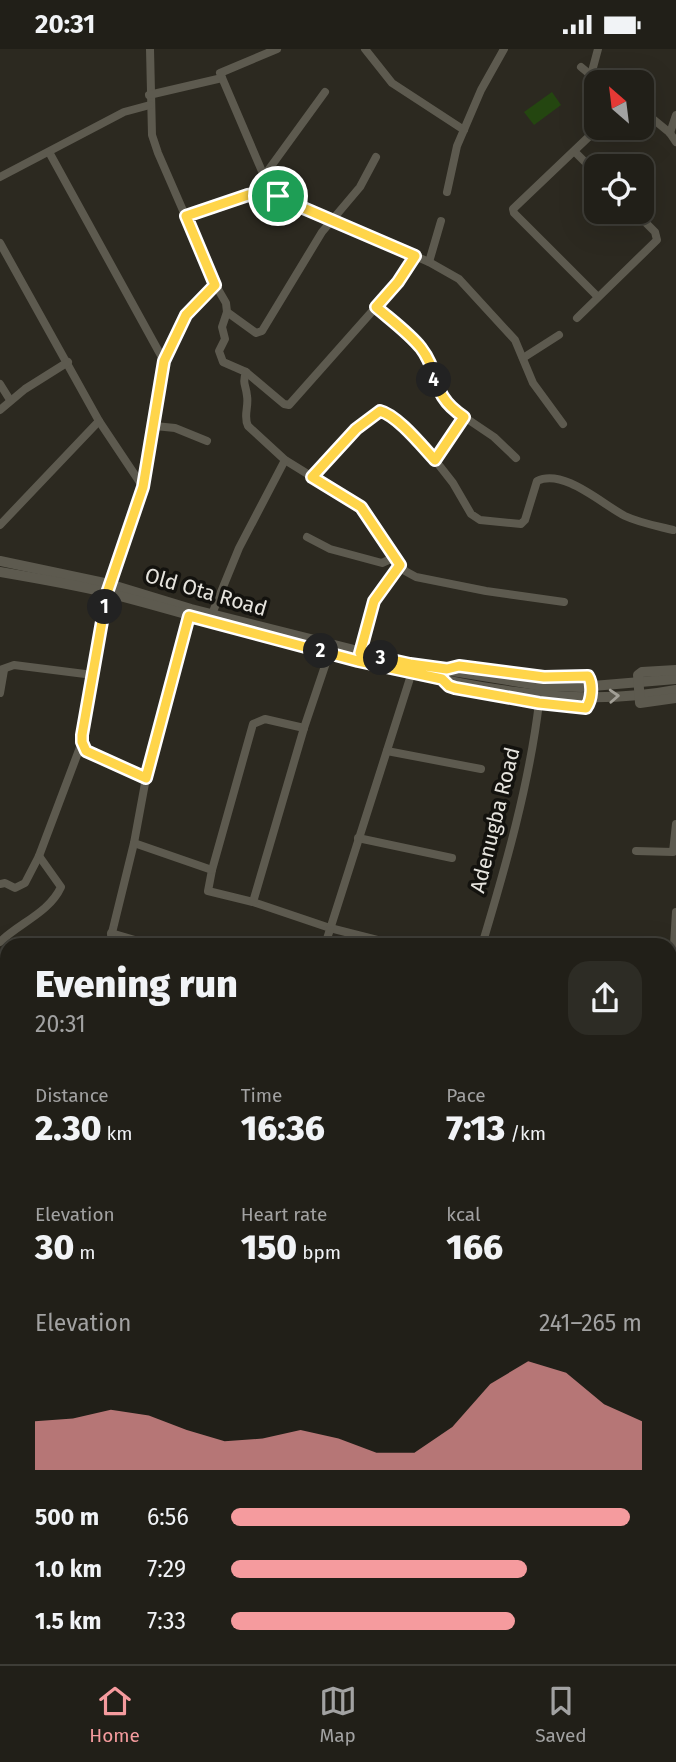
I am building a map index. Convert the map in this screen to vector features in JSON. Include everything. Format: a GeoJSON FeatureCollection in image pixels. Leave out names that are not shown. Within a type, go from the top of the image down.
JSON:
{"type":"FeatureCollection","features":[{"type":"Feature","properties":{"kind":"street"},"geometry":{"type":"LineString","coordinates":[[150,49],[152,135],[173,191],[215,285],[226,303],[227,312],[222,327],[225,339],[219,351],[223,362],[246,372],[284,404],[289,405],[398,282],[415,256]]}},
{"type":"Feature","properties":{"kind":"street"},"geometry":{"type":"LineString","coordinates":[[266,192],[264,176],[221,71],[277,49]]}},
{"type":"Feature","properties":{"kind":"street"},"geometry":{"type":"LineString","coordinates":[[365,49],[392,83],[464,129]]}},
{"type":"Feature","properties":{"kind":"street"},"geometry":{"type":"LineString","coordinates":[[447,192],[457,146],[481,90],[504,49]]}},
{"type":"Feature","properties":{"kind":"street"},"geometry":{"type":"LineString","coordinates":[[592,70],[598,49]]}},
{"type":"Feature","properties":{"kind":"street"},"geometry":{"type":"LineString","coordinates":[[581,67],[585,70]]}},
{"type":"Feature","properties":{"kind":"street"},"geometry":{"type":"LineString","coordinates":[[0,177],[150,100],[222,78]]}},
{"type":"Feature","properties":{"kind":"street"},"geometry":{"type":"LineString","coordinates":[[264,176],[325,92]]}},
{"type":"Feature","properties":{"kind":"street"},"geometry":{"type":"LineString","coordinates":[[670,133],[676,115]]}},
{"type":"Feature","properties":{"kind":"street"},"geometry":{"type":"LineString","coordinates":[[654,120],[676,142]]}},
{"type":"Feature","properties":{"kind":"street"},"geometry":{"type":"LineString","coordinates":[[586,140],[513,209],[597,296]]}},
{"type":"Feature","properties":{"kind":"street"},"geometry":{"type":"LineString","coordinates":[[49,152],[164,361]]}},
{"type":"Feature","properties":{"kind":"street"},"geometry":{"type":"LineString","coordinates":[[575,152],[584,161]]}},
{"type":"Feature","properties":{"kind":"street"},"geometry":{"type":"LineString","coordinates":[[227,312],[259,334],[322,232],[360,187],[376,157]]}},
{"type":"Feature","properties":{"kind":"street"},"geometry":{"type":"LineString","coordinates":[[186,216],[248,195],[266,192],[429,262],[459,279],[515,340],[533,383],[562,424]]}},
{"type":"Feature","properties":{"kind":"street"},"geometry":{"type":"LineString","coordinates":[[429,262],[441,221]]}},
{"type":"Feature","properties":{"kind":"street"},"geometry":{"type":"LineString","coordinates":[[577,317],[657,240],[655,232],[647,224]]}},
{"type":"Feature","properties":{"kind":"street"},"geometry":{"type":"LineString","coordinates":[[0,243],[99,421],[143,487]]}},
{"type":"Feature","properties":{"kind":"street"},"geometry":{"type":"LineString","coordinates":[[0,884],[5,883],[15,888],[25,883],[39,856],[82,742],[108,588],[143,487],[164,361],[186,315],[215,285]]}},
{"type":"Feature","properties":{"kind":"street"},"geometry":{"type":"LineString","coordinates":[[376,307],[423,351],[439,392],[451,408],[494,437],[516,458]]}},
{"type":"Feature","properties":{"kind":"street"},"geometry":{"type":"LineString","coordinates":[[523,358],[559,335]]}},
{"type":"Feature","properties":{"kind":"street"},"geometry":{"type":"LineString","coordinates":[[0,410],[10,400],[68,362]]}},
{"type":"Feature","properties":{"kind":"street"},"geometry":{"type":"LineString","coordinates":[[246,372],[243,383],[247,395],[245,419],[248,426],[285,460],[361,507],[397,561],[416,577],[486,591],[564,602]]}},
{"type":"Feature","properties":{"kind":"street"},"geometry":{"type":"LineString","coordinates":[[0,384],[10,400]]}},
{"type":"Feature","properties":{"kind":"street"},"geometry":{"type":"LineString","coordinates":[[312,477],[356,429],[380,411],[385,412],[408,432],[435,460],[453,483],[466,509],[480,520],[521,524],[526,520],[537,481],[558,479],[595,495],[624,516],[673,530]]}},
{"type":"Feature","properties":{"kind":"street"},"geometry":{"type":"LineString","coordinates":[[435,460],[464,417]]}},
{"type":"Feature","properties":{"kind":"street"},"geometry":{"type":"LineString","coordinates":[[0,525],[99,421]]}},
{"type":"Feature","properties":{"kind":"street"},"geometry":{"type":"LineString","coordinates":[[155,426],[175,428],[206,441]]}},
{"type":"Feature","properties":{"kind":"street"},"geometry":{"type":"LineString","coordinates":[[212,614],[239,548],[285,460]]}},
{"type":"Feature","properties":{"kind":"street"},"geometry":{"type":"LineString","coordinates":[[307,537],[330,549],[382,563],[397,561]]}},
{"type":"Feature","properties":{"kind":"street","name":"Old Ota Road"},"geometry":{"type":"LineString","coordinates":[[0,561],[212,614],[359,657]]}},
{"type":"Feature","properties":{"kind":"street"},"geometry":{"type":"LineString","coordinates":[[359,657],[374,601],[397,561]]}},
{"type":"Feature","properties":{"kind":"street","name":"Old Ota Road"},"geometry":{"type":"LineString","coordinates":[[0,572],[108,588],[189,616],[329,654],[359,657]]}},
{"type":"Feature","properties":{"kind":"street"},"geometry":{"type":"LineString","coordinates":[[110,938],[134,843],[146,778],[189,616]]}},
{"type":"Feature","properties":{"kind":"street"},"geometry":{"type":"LineString","coordinates":[[253,902],[304,728],[329,654]]}},
{"type":"Feature","properties":{"kind":"street"},"geometry":{"type":"LineString","coordinates":[[359,657],[412,672],[444,674],[459,666],[544,677],[588,676],[590,701],[586,708],[539,703],[455,688],[449,686],[444,674]]}},
{"type":"Feature","properties":{"kind":"street"},"geometry":{"type":"LineString","coordinates":[[359,657],[410,664],[514,691],[648,694],[676,689]]}},
{"type":"Feature","properties":{"kind":"street"},"geometry":{"type":"LineString","coordinates":[[0,693],[2,670],[14,665],[93,675]]}},
{"type":"Feature","properties":{"kind":"street"},"geometry":{"type":"LineString","coordinates":[[676,670],[638,675],[640,703],[676,698]]}},
{"type":"Feature","properties":{"kind":"street"},"geometry":{"type":"LineString","coordinates":[[328,938],[412,672]]}},
{"type":"Feature","properties":{"kind":"street"},"geometry":{"type":"LineString","coordinates":[[581,692],[676,679]]}},
{"type":"Feature","properties":{"kind":"street","name":"Adenugba Road"},"geometry":{"type":"LineString","coordinates":[[484,938],[517,822],[539,703]]}},
{"type":"Feature","properties":{"kind":"street"},"geometry":{"type":"LineString","coordinates":[[304,728],[265,719],[253,724],[208,891],[369,938]]}},
{"type":"Feature","properties":{"kind":"street"},"geometry":{"type":"LineString","coordinates":[[82,742],[88,753],[146,778]]}},
{"type":"Feature","properties":{"kind":"street"},"geometry":{"type":"LineString","coordinates":[[387,751],[481,769]]}},
{"type":"Feature","properties":{"kind":"street"},"geometry":{"type":"LineString","coordinates":[[636,852],[673,852],[676,824]]}},
{"type":"Feature","properties":{"kind":"street"},"geometry":{"type":"LineString","coordinates":[[358,838],[452,858]]}},
{"type":"Feature","properties":{"kind":"street"},"geometry":{"type":"LineString","coordinates":[[134,843],[212,870]]}},
{"type":"Feature","properties":{"kind":"street"},"geometry":{"type":"LineString","coordinates":[[4,938],[16,927],[36,917],[61,887],[39,856]]}},
{"type":"Feature","properties":{"kind":"street"},"geometry":{"type":"LineString","coordinates":[[674,938],[676,912]]}},
{"type":"Feature","properties":{"kind":"street"},"geometry":{"type":"LineString","coordinates":[[111,933],[128,938]]}},
{"type":"Feature","properties":{"kind":"green space"},"geometry":{"type":"Polygon","coordinates":[[[552,92],[561,105],[534,125],[524,112],[552,92]]]}},
{"type":"Feature","properties":{"kind":"route"},"geometry":{"type":"LineString","coordinates":[[266,192],[278,196],[309,212],[415,256],[398,282],[376,307],[423,351],[439,392],[451,408],[464,417],[435,460],[408,432],[385,412],[380,411],[356,429],[312,477],[361,507],[400,565],[374,601],[360,653],[447,669],[459,666],[544,677],[588,676],[591,682],[590,701],[586,708],[539,703],[455,688],[442,679],[358,661],[189,616],[146,778],[86,751],[82,735],[107,593],[143,487],[164,361],[186,315],[215,285],[186,216],[248,195],[266,192]]}}]}
